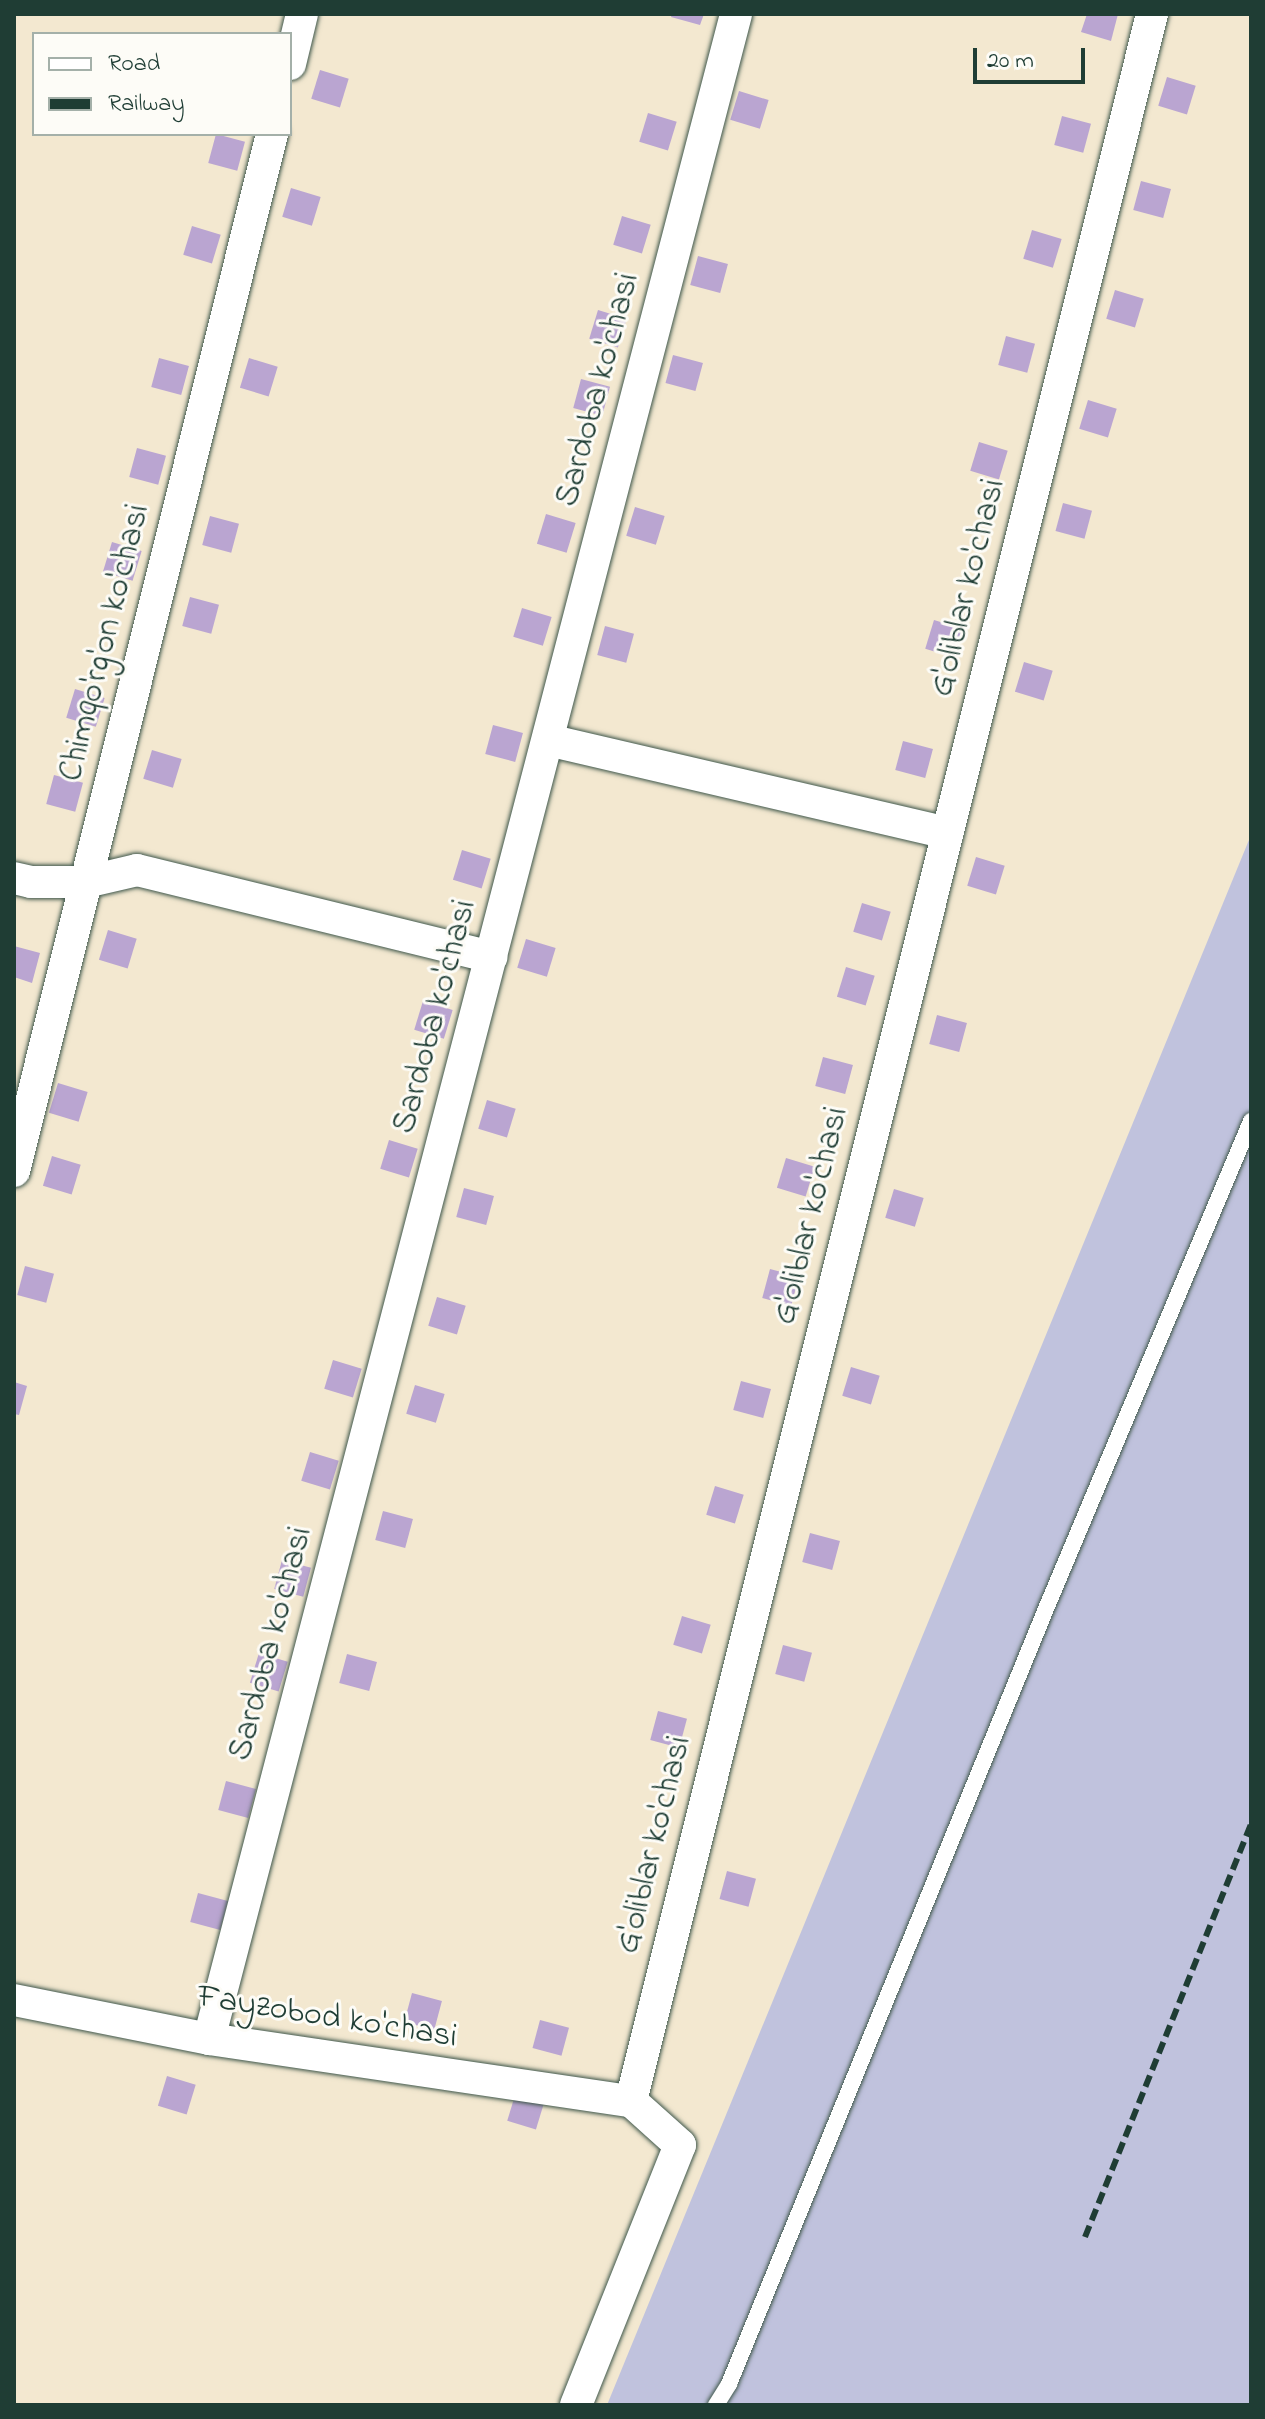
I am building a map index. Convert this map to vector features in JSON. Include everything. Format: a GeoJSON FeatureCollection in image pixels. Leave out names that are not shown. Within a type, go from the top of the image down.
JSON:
{"type":"FeatureCollection","features":[{"type":"Feature","properties":{"kind":"street"},"geometry":{"type":"LineString","coordinates":[[292,56],[302,14]]}},
{"type":"Feature","properties":{"kind":"street","name":"Sardoba ko'chasi"},"geometry":{"type":"LineString","coordinates":[[209,2039],[736,14]]}},
{"type":"Feature","properties":{"kind":"street","name":"G'oliblar ko'chasi"},"geometry":{"type":"LineString","coordinates":[[631,2101],[1152,14]]}},
{"type":"Feature","properties":{"kind":"street","name":"Chimqo'rg'on ko'chasi"},"geometry":{"type":"LineString","coordinates":[[14,1171],[272,136]]}},
{"type":"Feature","properties":{"kind":"street"},"geometry":{"type":"LineString","coordinates":[[548,740],[947,833]]}},
{"type":"Feature","properties":{"kind":"street"},"geometry":{"type":"LineString","coordinates":[[14,878],[31,882],[86,882],[137,870],[491,957]]}},
{"type":"Feature","properties":{"kind":"street","name":"Fayzobod ko'chasi"},"geometry":{"type":"LineString","coordinates":[[14,2000],[209,2039],[631,2101]]}},
{"type":"Feature","properties":{"kind":"street"},"geometry":{"type":"LineString","coordinates":[[576,2405],[680,2145],[631,2101]]}},
{"type":"Feature","properties":{"kind":"lane"},"geometry":{"type":"LineString","coordinates":[[716,2405],[729,2384],[1048,1604],[1251,1121]]}},
{"type":"Feature","properties":{"kind":"shaded area"},"geometry":{"type":"Polygon","coordinates":[[[1251,835],[1251,2405],[607,2405],[1251,835]]]}},
{"type":"Feature","properties":{"kind":"building"},"geometry":{"type":"Polygon","coordinates":[[[672,14],[704,14],[700,25],[671,17],[672,14]]]}},
{"type":"Feature","properties":{"kind":"building"},"geometry":{"type":"Polygon","coordinates":[[[1087,14],[1118,14],[1111,41],[1081,32],[1087,14]]]}},
{"type":"Feature","properties":{"kind":"building"},"geometry":{"type":"Polygon","coordinates":[[[320,70],[349,79],[340,107],[311,99],[320,70]]]}},
{"type":"Feature","properties":{"kind":"building"},"geometry":{"type":"Polygon","coordinates":[[[1167,77],[1196,86],[1187,114],[1158,106],[1167,77]]]}},
{"type":"Feature","properties":{"kind":"building"},"geometry":{"type":"Polygon","coordinates":[[[739,91],[769,100],[760,129],[730,120],[739,91]]]}},
{"type":"Feature","properties":{"kind":"building"},"geometry":{"type":"Polygon","coordinates":[[[648,113],[677,122],[668,150],[639,142],[648,113]]]}},
{"type":"Feature","properties":{"kind":"building"},"geometry":{"type":"Polygon","coordinates":[[[1062,116],[1091,124],[1083,153],[1054,145],[1062,116]]]}},
{"type":"Feature","properties":{"kind":"building"},"geometry":{"type":"Polygon","coordinates":[[[215,136],[245,142],[237,171],[208,163],[215,136]]]}},
{"type":"Feature","properties":{"kind":"building"},"geometry":{"type":"Polygon","coordinates":[[[1141,181],[1171,189],[1163,218],[1133,210],[1141,181]]]}},
{"type":"Feature","properties":{"kind":"building"},"geometry":{"type":"Polygon","coordinates":[[[291,188],[321,197],[312,226],[282,217],[291,188]]]}},
{"type":"Feature","properties":{"kind":"building"},"geometry":{"type":"Polygon","coordinates":[[[622,216],[651,225],[642,253],[613,245],[622,216]]]}},
{"type":"Feature","properties":{"kind":"building"},"geometry":{"type":"Polygon","coordinates":[[[192,226],[221,235],[212,263],[183,255],[192,226]]]}},
{"type":"Feature","properties":{"kind":"building"},"geometry":{"type":"Polygon","coordinates":[[[1032,230],[1062,239],[1053,268],[1023,259],[1032,230]]]}},
{"type":"Feature","properties":{"kind":"building"},"geometry":{"type":"Polygon","coordinates":[[[698,256],[728,264],[720,293],[690,285],[698,256]]]}},
{"type":"Feature","properties":{"kind":"building"},"geometry":{"type":"Polygon","coordinates":[[[1115,290],[1144,299],[1135,327],[1106,319],[1115,290]]]}},
{"type":"Feature","properties":{"kind":"building"},"geometry":{"type":"Polygon","coordinates":[[[598,310],[627,319],[618,347],[589,339],[598,310]]]}},
{"type":"Feature","properties":{"kind":"building"},"geometry":{"type":"Polygon","coordinates":[[[1006,336],[1035,344],[1027,373],[998,365],[1006,336]]]}},
{"type":"Feature","properties":{"kind":"building"},"geometry":{"type":"Polygon","coordinates":[[[673,355],[703,363],[695,391],[665,383],[673,355]]]}},
{"type":"Feature","properties":{"kind":"building"},"geometry":{"type":"Polygon","coordinates":[[[159,358],[189,366],[181,395],[151,387],[159,358]]]}},
{"type":"Feature","properties":{"kind":"building"},"geometry":{"type":"Polygon","coordinates":[[[249,358],[278,367],[269,396],[240,388],[249,358]]]}},
{"type":"Feature","properties":{"kind":"building"},"geometry":{"type":"Polygon","coordinates":[[[581,379],[610,387],[602,416],[573,408],[581,379]]]}},
{"type":"Feature","properties":{"kind":"building"},"geometry":{"type":"Polygon","coordinates":[[[1088,400],[1117,409],[1108,437],[1079,429],[1088,400]]]}},
{"type":"Feature","properties":{"kind":"building"},"geometry":{"type":"Polygon","coordinates":[[[979,442],[1008,451],[999,479],[970,471],[979,442]]]}},
{"type":"Feature","properties":{"kind":"building"},"geometry":{"type":"Polygon","coordinates":[[[137,448],[166,456],[158,485],[129,477],[137,448]]]}},
{"type":"Feature","properties":{"kind":"building"},"geometry":{"type":"Polygon","coordinates":[[[1063,503],[1092,511],[1084,539],[1055,531],[1063,503]]]}},
{"type":"Feature","properties":{"kind":"building"},"geometry":{"type":"Polygon","coordinates":[[[635,507],[665,516],[656,545],[626,536],[635,507]]]}},
{"type":"Feature","properties":{"kind":"building"},"geometry":{"type":"Polygon","coordinates":[[[546,514],[576,523],[567,553],[537,544],[546,514]]]}},
{"type":"Feature","properties":{"kind":"building"},"geometry":{"type":"Polygon","coordinates":[[[210,516],[239,524],[231,553],[202,545],[210,516]]]}},
{"type":"Feature","properties":{"kind":"building"},"geometry":{"type":"Polygon","coordinates":[[[112,542],[142,551],[133,581],[103,572],[112,542]]]}},
{"type":"Feature","properties":{"kind":"building"},"geometry":{"type":"Polygon","coordinates":[[[190,597],[219,605],[211,634],[182,626],[190,597]]]}},
{"type":"Feature","properties":{"kind":"building"},"geometry":{"type":"Polygon","coordinates":[[[522,608],[552,617],[543,646],[513,637],[522,608]]]}},
{"type":"Feature","properties":{"kind":"building"},"geometry":{"type":"Polygon","coordinates":[[[934,620],[963,629],[954,657],[925,649],[934,620]]]}},
{"type":"Feature","properties":{"kind":"building"},"geometry":{"type":"Polygon","coordinates":[[[605,626],[634,634],[626,663],[597,655],[605,626]]]}},
{"type":"Feature","properties":{"kind":"building"},"geometry":{"type":"Polygon","coordinates":[[[1024,662],[1053,671],[1044,700],[1015,692],[1024,662]]]}},
{"type":"Feature","properties":{"kind":"building"},"geometry":{"type":"Polygon","coordinates":[[[75,689],[105,698],[96,727],[66,718],[75,689]]]}},
{"type":"Feature","properties":{"kind":"building"},"geometry":{"type":"Polygon","coordinates":[[[493,725],[523,733],[515,762],[485,754],[493,725]]]}},
{"type":"Feature","properties":{"kind":"building"},"geometry":{"type":"Polygon","coordinates":[[[903,741],[933,749],[925,778],[895,770],[903,741]]]}},
{"type":"Feature","properties":{"kind":"building"},"geometry":{"type":"Polygon","coordinates":[[[152,750],[182,759],[173,788],[143,779],[152,750]]]}},
{"type":"Feature","properties":{"kind":"building"},"geometry":{"type":"Polygon","coordinates":[[[54,775],[83,783],[75,812],[46,804],[54,775]]]}},
{"type":"Feature","properties":{"kind":"building"},"geometry":{"type":"Polygon","coordinates":[[[462,850],[491,859],[482,888],[453,880],[462,850]]]}},
{"type":"Feature","properties":{"kind":"building"},"geometry":{"type":"Polygon","coordinates":[[[976,857],[1005,866],[996,894],[967,886],[976,857]]]}},
{"type":"Feature","properties":{"kind":"building"},"geometry":{"type":"Polygon","coordinates":[[[862,903],[891,912],[882,940],[853,932],[862,903]]]}},
{"type":"Feature","properties":{"kind":"building"},"geometry":{"type":"Polygon","coordinates":[[[108,930],[137,939],[128,968],[99,960],[108,930]]]}},
{"type":"Feature","properties":{"kind":"building"},"geometry":{"type":"Polygon","coordinates":[[[526,939],[556,948],[547,977],[517,968],[526,939]]]}},
{"type":"Feature","properties":{"kind":"building"},"geometry":{"type":"Polygon","coordinates":[[[14,946],[40,953],[32,983],[14,977],[14,946]]]}},
{"type":"Feature","properties":{"kind":"building"},"geometry":{"type":"Polygon","coordinates":[[[846,967],[875,976],[866,1005],[837,997],[846,967]]]}},
{"type":"Feature","properties":{"kind":"building"},"geometry":{"type":"Polygon","coordinates":[[[423,1001],[453,1010],[444,1039],[414,1030],[423,1001]]]}},
{"type":"Feature","properties":{"kind":"building"},"geometry":{"type":"Polygon","coordinates":[[[937,1015],[967,1023],[959,1052],[929,1044],[937,1015]]]}},
{"type":"Feature","properties":{"kind":"building"},"geometry":{"type":"Polygon","coordinates":[[[823,1057],[853,1065],[845,1094],[815,1086],[823,1057]]]}},
{"type":"Feature","properties":{"kind":"building"},"geometry":{"type":"Polygon","coordinates":[[[58,1083],[88,1092],[79,1122],[49,1113],[58,1083]]]}},
{"type":"Feature","properties":{"kind":"building"},"geometry":{"type":"Polygon","coordinates":[[[487,1100],[516,1109],[507,1137],[478,1129],[487,1100]]]}},
{"type":"Feature","properties":{"kind":"building"},"geometry":{"type":"Polygon","coordinates":[[[389,1140],[418,1149],[409,1177],[380,1169],[389,1140]]]}},
{"type":"Feature","properties":{"kind":"building"},"geometry":{"type":"Polygon","coordinates":[[[52,1156],[81,1165],[72,1194],[43,1186],[52,1156]]]}},
{"type":"Feature","properties":{"kind":"building"},"geometry":{"type":"Polygon","coordinates":[[[786,1158],[815,1167],[806,1196],[777,1188],[786,1158]]]}},
{"type":"Feature","properties":{"kind":"building"},"geometry":{"type":"Polygon","coordinates":[[[464,1188],[494,1196],[486,1225],[456,1217],[464,1188]]]}},
{"type":"Feature","properties":{"kind":"building"},"geometry":{"type":"Polygon","coordinates":[[[894,1189],[924,1198],[915,1227],[885,1218],[894,1189]]]}},
{"type":"Feature","properties":{"kind":"building"},"geometry":{"type":"Polygon","coordinates":[[[25,1266],[54,1274],[46,1303],[17,1295],[25,1266]]]}},
{"type":"Feature","properties":{"kind":"building"},"geometry":{"type":"Polygon","coordinates":[[[770,1269],[799,1277],[791,1306],[762,1298],[770,1269]]]}},
{"type":"Feature","properties":{"kind":"building"},"geometry":{"type":"Polygon","coordinates":[[[437,1297],[466,1306],[457,1334],[428,1326],[437,1297]]]}},
{"type":"Feature","properties":{"kind":"building"},"geometry":{"type":"Polygon","coordinates":[[[333,1360],[362,1369],[353,1397],[324,1389],[333,1360]]]}},
{"type":"Feature","properties":{"kind":"building"},"geometry":{"type":"Polygon","coordinates":[[[851,1367],[880,1376],[871,1404],[842,1396],[851,1367]]]}},
{"type":"Feature","properties":{"kind":"building"},"geometry":{"type":"Polygon","coordinates":[[[741,1381],[771,1389],[763,1418],[733,1410],[741,1381]]]}},
{"type":"Feature","properties":{"kind":"building"},"geometry":{"type":"Polygon","coordinates":[[[14,1382],[27,1386],[19,1415],[14,1414],[14,1382]]]}},
{"type":"Feature","properties":{"kind":"building"},"geometry":{"type":"Polygon","coordinates":[[[415,1385],[445,1394],[436,1423],[406,1414],[415,1385]]]}},
{"type":"Feature","properties":{"kind":"building"},"geometry":{"type":"Polygon","coordinates":[[[310,1452],[339,1461],[330,1489],[301,1481],[310,1452]]]}},
{"type":"Feature","properties":{"kind":"building"},"geometry":{"type":"Polygon","coordinates":[[[715,1486],[744,1495],[735,1523],[706,1515],[715,1486]]]}},
{"type":"Feature","properties":{"kind":"building"},"geometry":{"type":"Polygon","coordinates":[[[383,1511],[413,1519],[405,1548],[375,1540],[383,1511]]]}},
{"type":"Feature","properties":{"kind":"building"},"geometry":{"type":"Polygon","coordinates":[[[810,1533],[840,1541],[832,1570],[802,1562],[810,1533]]]}},
{"type":"Feature","properties":{"kind":"building"},"geometry":{"type":"Polygon","coordinates":[[[282,1560],[311,1568],[303,1597],[274,1589],[282,1560]]]}},
{"type":"Feature","properties":{"kind":"building"},"geometry":{"type":"Polygon","coordinates":[[[682,1616],[711,1625],[702,1653],[673,1645],[682,1616]]]}},
{"type":"Feature","properties":{"kind":"building"},"geometry":{"type":"Polygon","coordinates":[[[783,1645],[812,1653],[804,1682],[775,1674],[783,1645]]]}},
{"type":"Feature","properties":{"kind":"building"},"geometry":{"type":"Polygon","coordinates":[[[259,1653],[288,1662],[279,1691],[250,1683],[259,1653]]]}},
{"type":"Feature","properties":{"kind":"building"},"geometry":{"type":"Polygon","coordinates":[[[347,1654],[377,1662],[369,1691],[339,1683],[347,1654]]]}},
{"type":"Feature","properties":{"kind":"building"},"geometry":{"type":"Polygon","coordinates":[[[658,1711],[687,1719],[679,1748],[650,1740],[658,1711]]]}},
{"type":"Feature","properties":{"kind":"building"},"geometry":{"type":"Polygon","coordinates":[[[226,1781],[256,1789],[248,1818],[218,1810],[226,1781]]]}},
{"type":"Feature","properties":{"kind":"building"},"geometry":{"type":"Polygon","coordinates":[[[727,1871],[756,1879],[748,1907],[719,1899],[727,1871]]]}},
{"type":"Feature","properties":{"kind":"building"},"geometry":{"type":"Polygon","coordinates":[[[198,1893],[228,1901],[220,1930],[190,1922],[198,1893]]]}},
{"type":"Feature","properties":{"kind":"building"},"geometry":{"type":"Polygon","coordinates":[[[412,1993],[442,2001],[434,2030],[404,2022],[412,1993]]]}},
{"type":"Feature","properties":{"kind":"building"},"geometry":{"type":"Polygon","coordinates":[[[540,2020],[569,2028],[561,2056],[532,2048],[540,2020]]]}},
{"type":"Feature","properties":{"kind":"building"},"geometry":{"type":"Polygon","coordinates":[[[167,2076],[196,2085],[187,2114],[158,2106],[167,2076]]]}},
{"type":"Feature","properties":{"kind":"building"},"geometry":{"type":"Polygon","coordinates":[[[516,2092],[545,2101],[536,2129],[507,2121],[516,2092]]]}},
{"type":"Feature","properties":{"kind":"railway"},"geometry":{"type":"LineString","coordinates":[[1085,2237],[1251,1825]]}}]}
